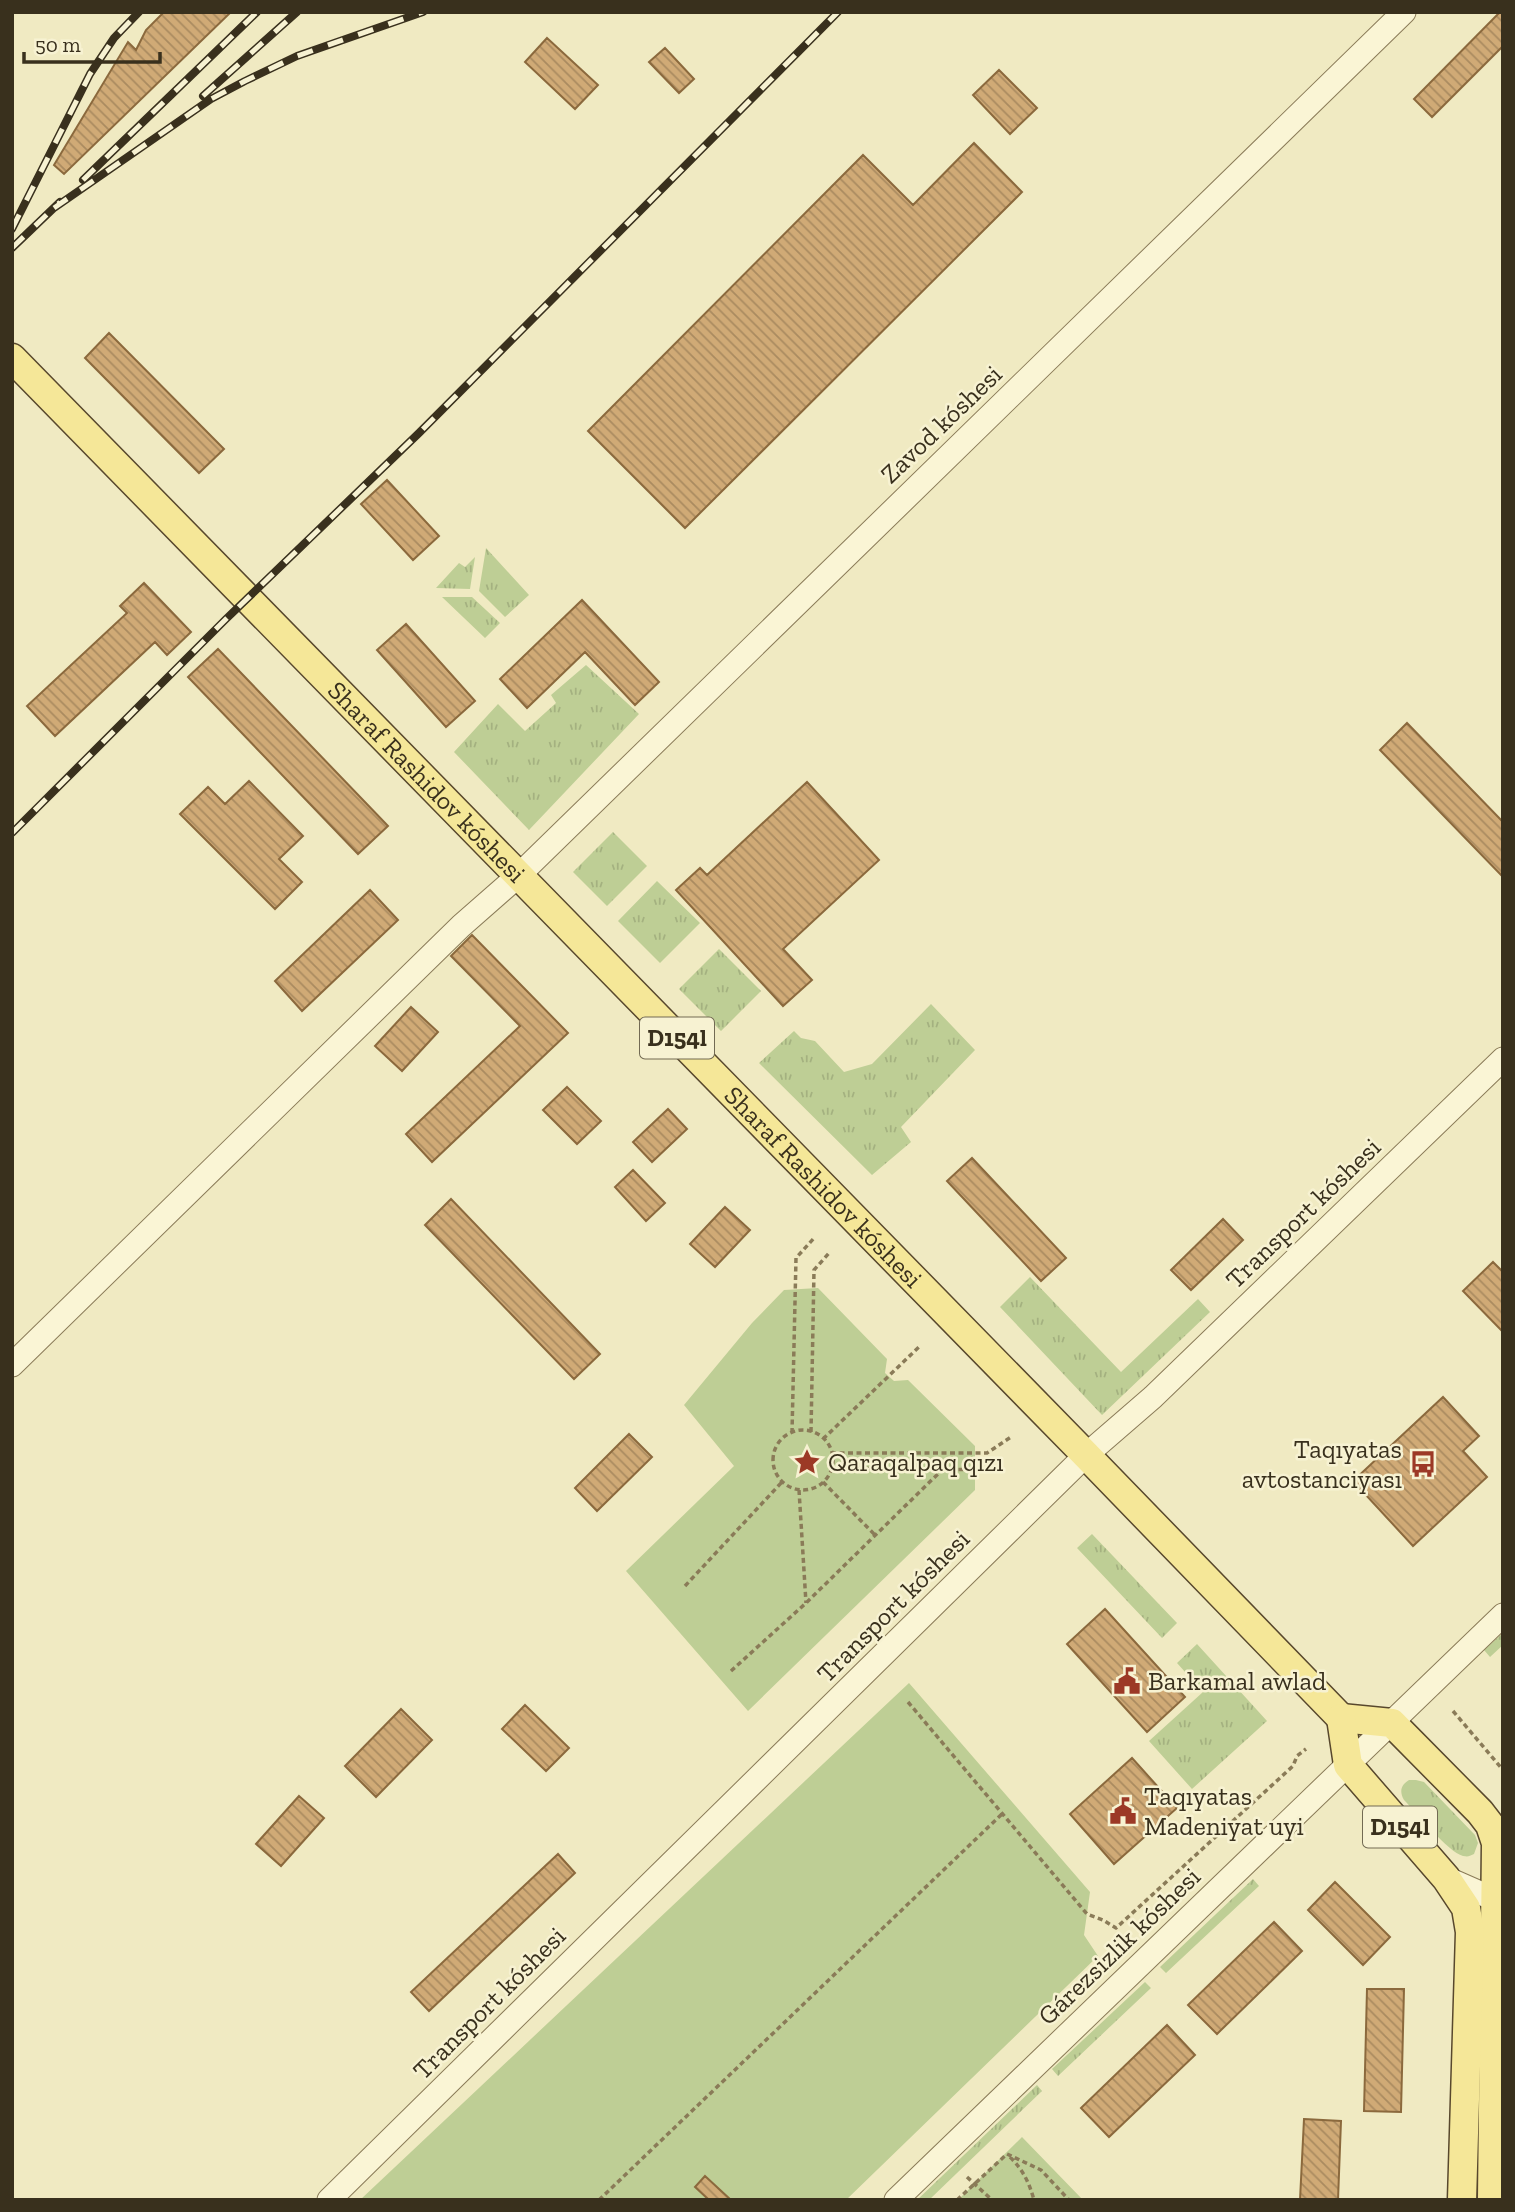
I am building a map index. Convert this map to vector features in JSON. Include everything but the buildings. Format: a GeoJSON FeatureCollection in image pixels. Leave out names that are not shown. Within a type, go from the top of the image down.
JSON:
{"type":"FeatureCollection","features":[{"type":"Feature","properties":{"kind":"main road","name":"Sharaf Rashidov kóshesi"},"geometry":{"type":"LineString","coordinates":[[12,358],[1340,1718]]}},
{"type":"Feature","properties":{"kind":"main road"},"geometry":{"type":"LineString","coordinates":[[1348,1765],[1340,1718],[1392,1723]]}},
{"type":"Feature","properties":{"kind":"main road","name":"D154l"},"geometry":{"type":"LineString","coordinates":[[1392,1723],[1480,1812],[1490,1825],[1499,1845],[1500,1900],[1483,1932],[1462,2200]]}},
{"type":"Feature","properties":{"kind":"main road","name":"D154l"},"geometry":{"type":"LineString","coordinates":[[1348,1765],[1446,1878],[1483,1932],[1492,2200]]}},
{"type":"Feature","properties":{"kind":"street","name":"Zavod kóshesi"},"geometry":{"type":"LineString","coordinates":[[12,1366],[461,926],[518,876],[1404,12]]}},
{"type":"Feature","properties":{"kind":"street","name":"Transport kóshesi"},"geometry":{"type":"LineString","coordinates":[[329,2200],[1086,1455],[1153,1397],[1503,1059]]}},
{"type":"Feature","properties":{"kind":"street","name":"Gárezsizlik kóshesi"},"geometry":{"type":"LineString","coordinates":[[896,2200],[1503,1615]]}},
{"type":"Feature","properties":{"kind":"street"},"geometry":{"type":"LineString","coordinates":[[1446,1878],[1500,1900]]}},
{"type":"Feature","properties":{"kind":"path"},"geometry":{"type":"LineString","coordinates":[[792,1433],[796,1258],[815,1237]]}},
{"type":"Feature","properties":{"kind":"path"},"geometry":{"type":"LineString","coordinates":[[811,1432],[814,1270],[830,1252]]}},
{"type":"Feature","properties":{"kind":"path"},"geometry":{"type":"LineString","coordinates":[[823,1439],[921,1345]]}},
{"type":"Feature","properties":{"kind":"path"},"geometry":{"type":"LineString","coordinates":[[811,1432],[823,1439],[831,1453],[831,1468],[823,1482],[813,1489],[794,1489],[782,1482],[774,1470],[775,1450],[780,1442],[792,1433],[811,1432]]}},
{"type":"Feature","properties":{"kind":"path"},"geometry":{"type":"LineString","coordinates":[[831,1453],[987,1453],[1011,1437]]}},
{"type":"Feature","properties":{"kind":"path"},"geometry":{"type":"LineString","coordinates":[[831,1468],[998,1470]]}},
{"type":"Feature","properties":{"kind":"path"},"geometry":{"type":"LineString","coordinates":[[731,1671],[806,1603],[943,1469]]}},
{"type":"Feature","properties":{"kind":"path"},"geometry":{"type":"LineString","coordinates":[[685,1586],[782,1482]]}},
{"type":"Feature","properties":{"kind":"path"},"geometry":{"type":"LineString","coordinates":[[823,1482],[875,1535]]}},
{"type":"Feature","properties":{"kind":"path"},"geometry":{"type":"LineString","coordinates":[[799,1490],[806,1603]]}},
{"type":"Feature","properties":{"kind":"path"},"geometry":{"type":"LineString","coordinates":[[908,1702],[1087,1914],[1116,1928],[1293,1766],[1297,1756],[1306,1749]]}},
{"type":"Feature","properties":{"kind":"path"},"geometry":{"type":"LineString","coordinates":[[1453,1710],[1503,1770]]}},
{"type":"Feature","properties":{"kind":"path"},"geometry":{"type":"LineString","coordinates":[[599,2200],[1002,1814]]}},
{"type":"Feature","properties":{"kind":"path"},"geometry":{"type":"LineString","coordinates":[[957,2200],[1007,2154]]}},
{"type":"Feature","properties":{"kind":"path"},"geometry":{"type":"LineString","coordinates":[[1007,2154],[1019,2165],[1029,2181],[1034,2200]]}},
{"type":"Feature","properties":{"kind":"path"},"geometry":{"type":"LineString","coordinates":[[1007,2154],[1041,2170],[1069,2200]]}},
{"type":"Feature","properties":{"kind":"path"},"geometry":{"type":"LineString","coordinates":[[967,2177],[992,2200]]}},
{"type":"Feature","properties":{"kind":"green space"},"geometry":{"type":"Polygon","coordinates":[[[486,548],[529,595],[505,617],[479,591],[486,548]]]}},
{"type":"Feature","properties":{"kind":"green space"},"geometry":{"type":"Polygon","coordinates":[[[475,557],[470,589],[436,588],[459,563],[465,567],[475,557]]]}},
{"type":"Feature","properties":{"kind":"green space"},"geometry":{"type":"Polygon","coordinates":[[[442,597],[472,597],[500,623],[485,638],[442,597]]]}},
{"type":"Feature","properties":{"kind":"green space"},"geometry":{"type":"Polygon","coordinates":[[[586,665],[639,714],[529,830],[454,752],[498,704],[525,731],[556,703],[551,695],[586,665]]]}},
{"type":"Feature","properties":{"kind":"green space"},"geometry":{"type":"Polygon","coordinates":[[[613,832],[647,866],[607,906],[573,872],[613,832]]]}},
{"type":"Feature","properties":{"kind":"green space"},"geometry":{"type":"Polygon","coordinates":[[[657,881],[700,923],[660,963],[618,921],[657,881]]]}},
{"type":"Feature","properties":{"kind":"green space"},"geometry":{"type":"Polygon","coordinates":[[[719,949],[761,991],[721,1031],[679,989],[719,949]]]}},
{"type":"Feature","properties":{"kind":"green space"},"geometry":{"type":"Polygon","coordinates":[[[931,1004],[975,1050],[901,1127],[911,1142],[872,1175],[759,1063],[794,1031],[801,1038],[815,1041],[844,1072],[872,1064],[931,1004]]]}},
{"type":"Feature","properties":{"kind":"green space"},"geometry":{"type":"Polygon","coordinates":[[[1030,1277],[1121,1372],[1198,1299],[1210,1312],[1102,1415],[1000,1307],[1030,1277]]]}},
{"type":"Feature","properties":{"kind":"green space"},"geometry":{"type":"Polygon","coordinates":[[[818,1288],[887,1359],[885,1373],[894,1381],[908,1380],[975,1446],[975,1490],[748,1711],[626,1571],[734,1466],[684,1405],[752,1323],[784,1290],[818,1288]]]}},
{"type":"Feature","properties":{"kind":"green space"},"geometry":{"type":"Polygon","coordinates":[[[1092,1534],[1177,1623],[1162,1638],[1077,1548],[1092,1534]]]}},
{"type":"Feature","properties":{"kind":"green space"},"geometry":{"type":"Polygon","coordinates":[[[1503,1633],[1503,1645],[1490,1657],[1484,1650],[1503,1633]]]}},
{"type":"Feature","properties":{"kind":"green space"},"geometry":{"type":"Polygon","coordinates":[[[1197,1644],[1267,1721],[1192,1789],[1149,1741],[1203,1692],[1177,1663],[1197,1644]]]}},
{"type":"Feature","properties":{"kind":"green space"},"geometry":{"type":"Polygon","coordinates":[[[909,1683],[1090,1892],[1084,1935],[1098,1956],[846,2200],[360,2200],[909,1683]]]}},
{"type":"Feature","properties":{"kind":"green space"},"geometry":{"type":"Polygon","coordinates":[[[1409,1780],[1424,1782],[1475,1835],[1478,1843],[1474,1854],[1463,1856],[1449,1847],[1404,1800],[1402,1788],[1409,1780]]]}},
{"type":"Feature","properties":{"kind":"green space"},"geometry":{"type":"Polygon","coordinates":[[[1253,1879],[1259,1886],[1166,1973],[1160,1967],[1253,1879]]]}},
{"type":"Feature","properties":{"kind":"green space"},"geometry":{"type":"Polygon","coordinates":[[[1145,1982],[1151,1988],[1058,2076],[1052,2069],[1145,1982]]]}},
{"type":"Feature","properties":{"kind":"green space"},"geometry":{"type":"Polygon","coordinates":[[[1037,2085],[1042,2091],[929,2200],[917,2200],[1037,2085]]]}},
{"type":"Feature","properties":{"kind":"green space"},"geometry":{"type":"Polygon","coordinates":[[[1022,2137],[1083,2200],[958,2200],[1022,2137]]]}},
{"type":"Feature","properties":{"kind":"railway"},"geometry":{"type":"LineString","coordinates":[[12,229],[90,74],[114,38],[139,12]]}},
{"type":"Feature","properties":{"kind":"railway"},"geometry":{"type":"LineString","coordinates":[[83,180],[257,12]]}},
{"type":"Feature","properties":{"kind":"railway"},"geometry":{"type":"LineString","coordinates":[[203,96],[297,12]]}},
{"type":"Feature","properties":{"kind":"railway"},"geometry":{"type":"LineString","coordinates":[[54,208],[211,99],[297,56],[423,12]]}},
{"type":"Feature","properties":{"kind":"railway"},"geometry":{"type":"LineString","coordinates":[[12,833],[226,619],[419,433],[838,12]]}},
{"type":"Feature","properties":{"kind":"railway"},"geometry":{"type":"LineString","coordinates":[[12,248],[60,202]]}},
{"type":"Feature","properties":{"kind":"place","name":"Qaraqalpaq qızı"},"geometry":{"type":"Point","coordinates":[807,1462]}},
{"type":"Feature","properties":{"kind":"place","name":"Taqıyatas avtostanciyası"},"geometry":{"type":"Point","coordinates":[1423,1464]}},
{"type":"Feature","properties":{"kind":"place","name":"Barkamal awlad"},"geometry":{"type":"Point","coordinates":[1127,1681]}},
{"type":"Feature","properties":{"kind":"place","name":"Taqıyatas Madeniyat uyi"},"geometry":{"type":"Point","coordinates":[1123,1811]}}]}
